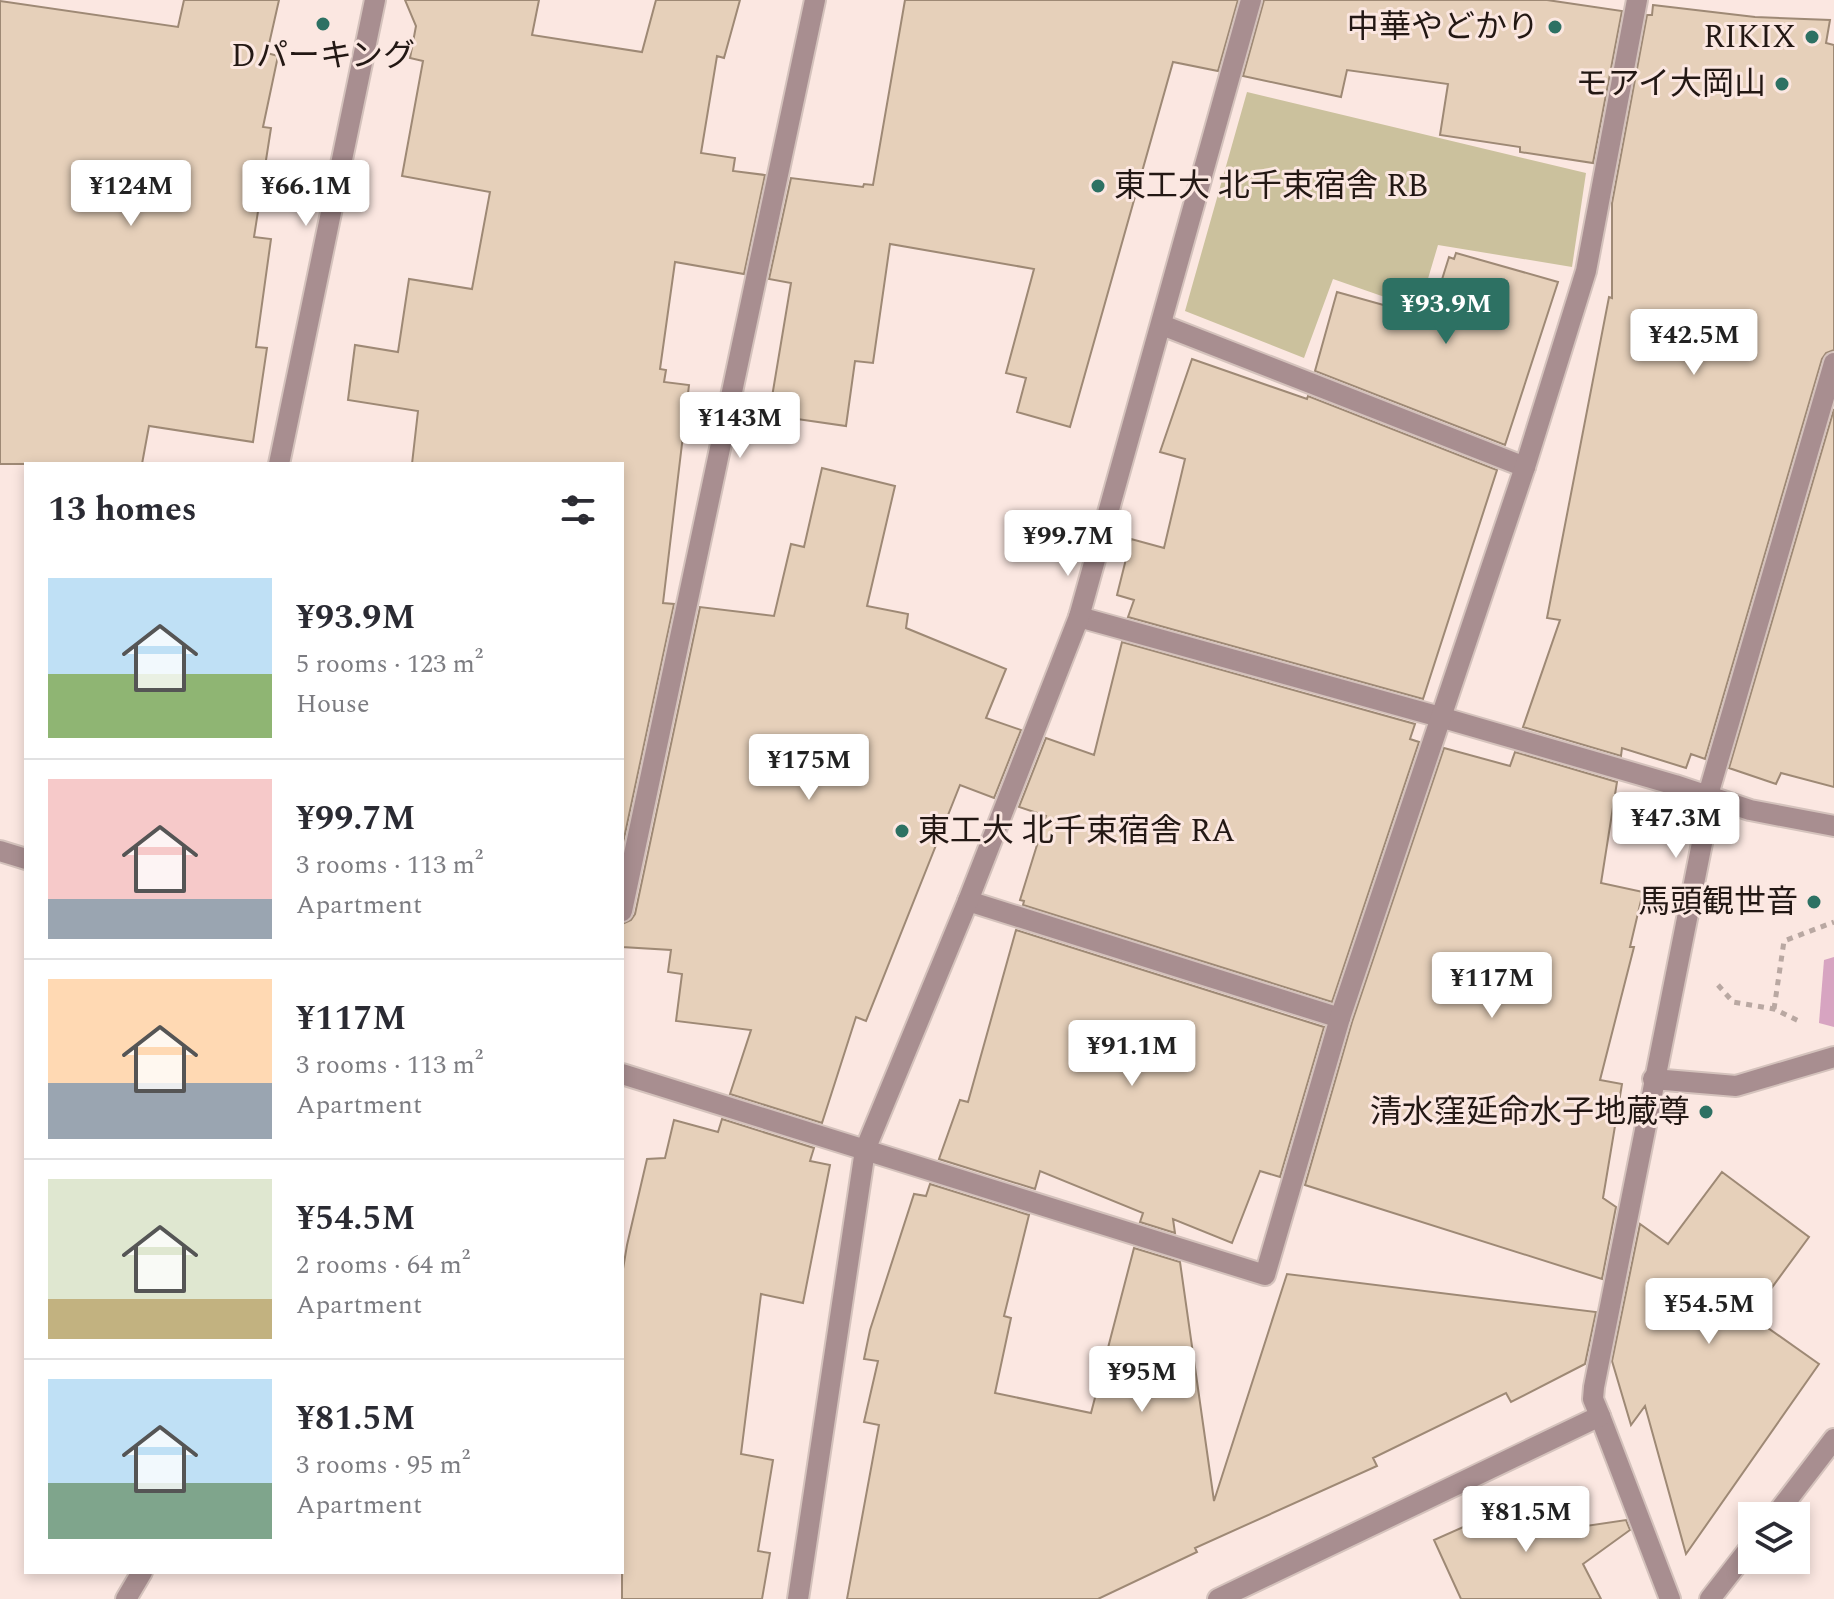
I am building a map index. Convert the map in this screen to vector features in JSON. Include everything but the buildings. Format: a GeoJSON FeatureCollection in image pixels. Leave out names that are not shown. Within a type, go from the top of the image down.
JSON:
{"type":"FeatureCollection","features":[{"type":"Feature","properties":{"kind":"street"},"geometry":{"type":"LineString","coordinates":[[279,462],[375,0]]}},
{"type":"Feature","properties":{"kind":"street"},"geometry":{"type":"LineString","coordinates":[[624,902],[815,0]]}},
{"type":"Feature","properties":{"kind":"street"},"geometry":{"type":"LineString","coordinates":[[798,1599],[865,1150],[968,901],[1079,617],[1251,0]]}},
{"type":"Feature","properties":{"kind":"street"},"geometry":{"type":"LineString","coordinates":[[624,1075],[1265,1275],[1340,1018],[1525,467],[1586,271],[1637,0]]}},
{"type":"Feature","properties":{"kind":"street"},"geometry":{"type":"LineString","coordinates":[[1162,325],[1525,467]]}},
{"type":"Feature","properties":{"kind":"street"},"geometry":{"type":"LineString","coordinates":[[1670,1599],[1593,1399],[1594,1387],[1703,838],[1708,795],[1834,363]]}},
{"type":"Feature","properties":{"kind":"street"},"geometry":{"type":"LineString","coordinates":[[1079,617],[1440,717],[1750,810],[1834,826]]}},
{"type":"Feature","properties":{"kind":"street"},"geometry":{"type":"LineString","coordinates":[[0,851],[24,858]]}},
{"type":"Feature","properties":{"kind":"street"},"geometry":{"type":"LineString","coordinates":[[968,901],[1340,1018]]}},
{"type":"Feature","properties":{"kind":"street"},"geometry":{"type":"LineString","coordinates":[[1653,1079],[1736,1086],[1834,1057]]}},
{"type":"Feature","properties":{"kind":"street"},"geometry":{"type":"LineString","coordinates":[[1218,1599],[1600,1416]]}},
{"type":"Feature","properties":{"kind":"street"},"geometry":{"type":"LineString","coordinates":[[1786,1502],[1834,1439]]}},
{"type":"Feature","properties":{"kind":"street"},"geometry":{"type":"LineString","coordinates":[[1710,1599],[1738,1563]]}},
{"type":"Feature","properties":{"kind":"street"},"geometry":{"type":"LineString","coordinates":[[126,1599],[141,1574]]}},
{"type":"Feature","properties":{"kind":"path"},"geometry":{"type":"LineString","coordinates":[[1774,1009],[1784,941],[1834,922]]}},
{"type":"Feature","properties":{"kind":"path"},"geometry":{"type":"LineString","coordinates":[[1715,981],[1733,1002],[1774,1009],[1810,1026]]}},
{"type":"Feature","properties":{"kind":"shaded area"},"geometry":{"type":"Polygon","coordinates":[[[1247,92],[1586,173],[1572,267],[1438,245],[1419,309],[1333,279],[1304,358],[1185,311],[1247,92]]]}},
{"type":"Feature","properties":{"kind":"shaded area"},"geometry":{"type":"Polygon","coordinates":[[[1834,957],[1834,1027],[1819,1023],[1824,960],[1834,957]]]}},
{"type":"Feature","properties":{"kind":"place","name":"Dパーキング"},"geometry":{"type":"Point","coordinates":[323,24]}},
{"type":"Feature","properties":{"kind":"place","name":"中華やどかり"},"geometry":{"type":"Point","coordinates":[1555,27]}},
{"type":"Feature","properties":{"kind":"place","name":"RIKIX"},"geometry":{"type":"Point","coordinates":[1812,37]}},
{"type":"Feature","properties":{"kind":"place","name":"モアイ大岡山"},"geometry":{"type":"Point","coordinates":[1782,84]}},
{"type":"Feature","properties":{"kind":"place","name":"東工大 北千束宿舎 RB"},"geometry":{"type":"Point","coordinates":[1098,186]}},
{"type":"Feature","properties":{"kind":"place","name":"東工大 北千束宿舎 RA"},"geometry":{"type":"Point","coordinates":[902,831]}},
{"type":"Feature","properties":{"kind":"place","name":"馬頭観世音"},"geometry":{"type":"Point","coordinates":[1814,902]}},
{"type":"Feature","properties":{"kind":"place","name":"清水窪延命水子地蔵尊"},"geometry":{"type":"Point","coordinates":[1706,1112]}}]}
